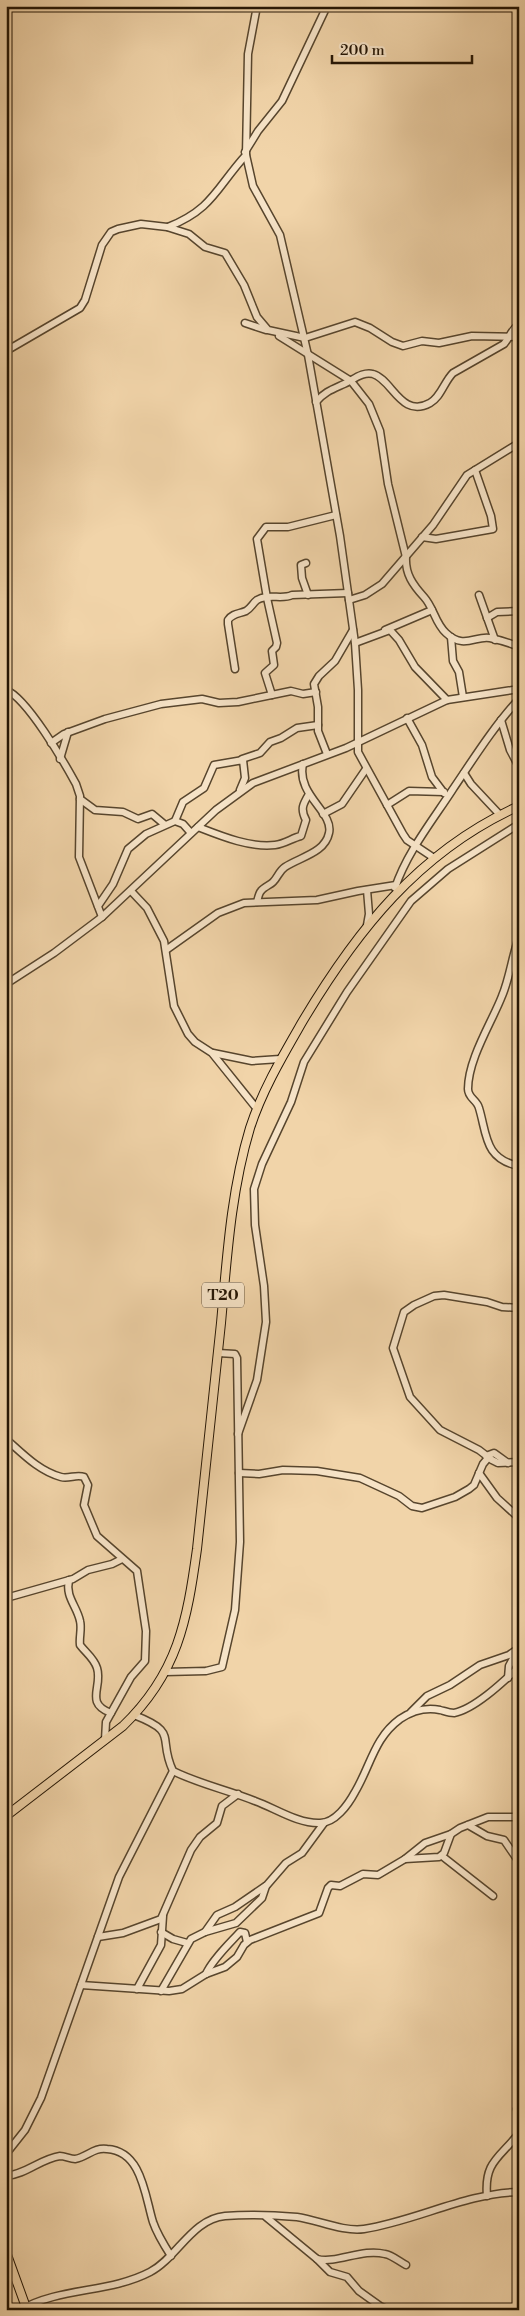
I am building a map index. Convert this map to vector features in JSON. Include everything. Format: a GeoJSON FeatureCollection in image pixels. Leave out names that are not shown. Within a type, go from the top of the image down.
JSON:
{"type":"FeatureCollection","features":[{"type":"Feature","properties":{"kind":"main road","name":"T20"},"geometry":{"type":"LineString","coordinates":[[6,1816],[105,1740],[134,1715],[158,1685],[174,1655],[190,1596],[197,1549],[233,1208],[244,1150],[256,1109],[280,1059],[335,969],[367,925],[393,895],[434,858],[459,839],[500,814],[519,806]]}},
{"type":"Feature","properties":{"kind":"main road"},"geometry":{"type":"LineString","coordinates":[[6,2252],[24,2309]]}},
{"type":"Feature","properties":{"kind":"street"},"geometry":{"type":"LineString","coordinates":[[257,6],[248,54],[245,154],[252,186],[280,235],[305,338],[349,596],[358,690],[358,752],[403,834],[416,846],[434,858]]}},
{"type":"Feature","properties":{"kind":"street"},"geometry":{"type":"LineString","coordinates":[[168,227],[183,221],[210,202],[245,154],[258,131],[282,101],[328,6]]}},
{"type":"Feature","properties":{"kind":"street"},"geometry":{"type":"LineString","coordinates":[[6,351],[83,305],[102,245],[111,232],[141,224],[168,227],[189,234],[205,247],[226,252],[240,277],[257,317],[268,330],[287,339],[308,355],[351,381],[362,392],[377,421],[384,450],[391,496],[406,556],[406,568],[411,581],[432,610],[440,626],[451,637],[468,642],[488,638],[509,642],[519,647]]}},
{"type":"Feature","properties":{"kind":"street"},"geometry":{"type":"LineString","coordinates":[[245,323],[305,338],[355,322],[403,346],[422,341],[439,344],[472,336],[519,337]]}},
{"type":"Feature","properties":{"kind":"street"},"geometry":{"type":"LineString","coordinates":[[316,402],[323,393],[356,377],[374,374],[404,402],[415,407],[422,406],[434,400],[453,373],[498,348],[511,338],[512,330],[519,324]]}},
{"type":"Feature","properties":{"kind":"street"},"geometry":{"type":"LineString","coordinates":[[235,669],[228,620],[233,615],[251,608],[257,600],[266,598],[308,594],[365,595],[377,588],[422,537],[467,476],[519,443]]}},
{"type":"Feature","properties":{"kind":"street"},"geometry":{"type":"LineString","coordinates":[[422,537],[431,540],[493,529],[491,516],[475,470]]}},
{"type":"Feature","properties":{"kind":"street"},"geometry":{"type":"LineString","coordinates":[[272,695],[265,673],[274,665],[272,651],[277,646],[266,598],[257,541],[266,527],[288,527],[336,515]]}},
{"type":"Feature","properties":{"kind":"street"},"geometry":{"type":"LineString","coordinates":[[306,563],[301,565],[301,570],[308,594]]}},
{"type":"Feature","properties":{"kind":"street"},"geometry":{"type":"LineString","coordinates":[[479,595],[495,640]]}},
{"type":"Feature","properties":{"kind":"street"},"geometry":{"type":"LineString","coordinates":[[355,643],[432,610]]}},
{"type":"Feature","properties":{"kind":"street"},"geometry":{"type":"LineString","coordinates":[[487,618],[497,612],[519,611]]}},
{"type":"Feature","properties":{"kind":"street"},"geometry":{"type":"LineString","coordinates":[[326,754],[321,742],[318,726],[315,682],[335,661],[353,629]]}},
{"type":"Feature","properties":{"kind":"street"},"geometry":{"type":"LineString","coordinates":[[384,630],[390,630],[399,640],[415,667],[447,700]]}},
{"type":"Feature","properties":{"kind":"street"},"geometry":{"type":"LineString","coordinates":[[451,637],[453,661],[459,672],[463,697]]}},
{"type":"Feature","properties":{"kind":"street"},"geometry":{"type":"LineString","coordinates":[[6,984],[54,953],[102,917],[191,833],[240,790],[268,777],[358,743],[447,700],[519,689]]}},
{"type":"Feature","properties":{"kind":"street"},"geometry":{"type":"LineString","coordinates":[[6,690],[16,696],[51,743],[76,784],[80,800],[79,857],[102,917]]}},
{"type":"Feature","properties":{"kind":"street"},"geometry":{"type":"LineString","coordinates":[[51,743],[68,732],[126,712],[161,704],[202,699],[219,703],[238,702],[291,691],[303,694],[316,692]]}},
{"type":"Feature","properties":{"kind":"street"},"geometry":{"type":"LineString","coordinates":[[393,895],[396,885],[416,846],[446,794],[519,699]]}},
{"type":"Feature","properties":{"kind":"street"},"geometry":{"type":"LineString","coordinates":[[407,718],[422,745],[432,777],[446,794]]}},
{"type":"Feature","properties":{"kind":"street"},"geometry":{"type":"LineString","coordinates":[[501,720],[510,750],[519,767]]}},
{"type":"Feature","properties":{"kind":"street"},"geometry":{"type":"LineString","coordinates":[[175,821],[183,802],[204,788],[214,765],[260,753],[270,742],[281,738],[293,730],[318,726]]}},
{"type":"Feature","properties":{"kind":"street"},"geometry":{"type":"LineString","coordinates":[[60,759],[68,732]]}},
{"type":"Feature","properties":{"kind":"street"},"geometry":{"type":"LineString","coordinates":[[240,790],[245,776],[245,763],[242,759]]}},
{"type":"Feature","properties":{"kind":"street"},"geometry":{"type":"LineString","coordinates":[[257,902],[261,891],[276,879],[281,870],[324,844],[330,829],[328,820],[309,794],[301,777],[302,764]]}},
{"type":"Feature","properties":{"kind":"street"},"geometry":{"type":"LineString","coordinates":[[323,814],[342,804],[366,769]]}},
{"type":"Feature","properties":{"kind":"street"},"geometry":{"type":"LineString","coordinates":[[464,773],[477,791],[500,814]]}},
{"type":"Feature","properties":{"kind":"street"},"geometry":{"type":"LineString","coordinates":[[388,805],[409,791],[446,794]]}},
{"type":"Feature","properties":{"kind":"street"},"geometry":{"type":"LineString","coordinates":[[198,827],[236,841],[265,846],[287,843],[301,836],[306,820],[302,808],[309,794]]}},
{"type":"Feature","properties":{"kind":"street"},"geometry":{"type":"LineString","coordinates":[[80,800],[95,810],[123,812],[138,819],[152,814],[164,824]]}},
{"type":"Feature","properties":{"kind":"street"},"geometry":{"type":"LineString","coordinates":[[98,906],[112,884],[128,849],[146,834],[164,824],[175,821],[183,824],[191,833]]}},
{"type":"Feature","properties":{"kind":"street"},"geometry":{"type":"LineString","coordinates":[[238,1434],[256,1380],[265,1331],[264,1293],[255,1225],[254,1189],[262,1164],[291,1102],[304,1062],[346,992],[412,901],[448,868],[519,824]]}},
{"type":"Feature","properties":{"kind":"street"},"geometry":{"type":"LineString","coordinates":[[166,950],[218,913],[244,903],[317,900],[396,885]]}},
{"type":"Feature","properties":{"kind":"street"},"geometry":{"type":"LineString","coordinates":[[367,890],[369,914],[367,925]]}},
{"type":"Feature","properties":{"kind":"street"},"geometry":{"type":"LineString","coordinates":[[130,891],[141,900],[154,919],[164,941],[172,995],[180,1020],[195,1042],[212,1053],[256,1109]]}},
{"type":"Feature","properties":{"kind":"street"},"geometry":{"type":"LineString","coordinates":[[519,937],[502,995],[488,1024],[470,1076],[468,1089],[470,1097],[479,1108],[486,1139],[491,1149],[502,1159],[519,1166]]}},
{"type":"Feature","properties":{"kind":"street"},"geometry":{"type":"LineString","coordinates":[[212,1053],[252,1061],[280,1059]]}},
{"type":"Feature","properties":{"kind":"street"},"geometry":{"type":"LineString","coordinates":[[487,1457],[440,1430],[413,1402],[392,1348],[394,1338],[402,1315],[407,1309],[434,1296],[487,1302],[502,1308],[519,1308]]}},
{"type":"Feature","properties":{"kind":"street"},"geometry":{"type":"LineString","coordinates":[[165,1672],[206,1671],[222,1667],[229,1642],[238,1586],[240,1536],[237,1358],[235,1354],[218,1353]]}},
{"type":"Feature","properties":{"kind":"street"},"geometry":{"type":"LineString","coordinates":[[6,1439],[42,1469],[62,1477],[80,1475],[84,1477],[88,1485],[84,1505],[94,1530],[101,1541],[134,1568],[138,1577],[146,1620],[147,1652],[145,1661],[130,1677],[111,1713],[105,1726],[105,1740]]}},
{"type":"Feature","properties":{"kind":"street"},"geometry":{"type":"LineString","coordinates":[[240,1473],[259,1474],[283,1470],[317,1471],[360,1478],[399,1496],[412,1506],[422,1508],[460,1495],[474,1484],[487,1457],[494,1453],[508,1463],[519,1462]]}},
{"type":"Feature","properties":{"kind":"street"},"geometry":{"type":"LineString","coordinates":[[479,1473],[496,1498],[519,1518]]}},
{"type":"Feature","properties":{"kind":"street"},"geometry":{"type":"LineString","coordinates":[[6,1598],[69,1580],[91,1569],[112,1564],[122,1559]]}},
{"type":"Feature","properties":{"kind":"street"},"geometry":{"type":"LineString","coordinates":[[69,1580],[67,1586],[70,1598],[80,1621],[80,1645],[92,1658],[98,1669],[96,1700],[104,1710],[111,1713]]}},
{"type":"Feature","properties":{"kind":"street"},"geometry":{"type":"LineString","coordinates":[[508,1678],[509,1666],[518,1649]]}},
{"type":"Feature","properties":{"kind":"street"},"geometry":{"type":"LineString","coordinates":[[173,1771],[189,1779],[238,1794],[299,1819],[319,1823],[325,1822],[334,1818],[355,1793],[380,1738],[393,1725],[410,1713],[428,1696],[450,1685],[474,1668],[518,1649]]}},
{"type":"Feature","properties":{"kind":"street"},"geometry":{"type":"LineString","coordinates":[[410,1713],[428,1708],[450,1713],[462,1710],[508,1678],[519,1667]]}},
{"type":"Feature","properties":{"kind":"street"},"geometry":{"type":"LineString","coordinates":[[6,2154],[25,2130],[38,2103],[119,1877],[173,1771],[162,1729],[152,1722],[134,1715]]}},
{"type":"Feature","properties":{"kind":"street"},"geometry":{"type":"LineString","coordinates":[[137,1989],[158,1950],[164,1915],[191,1850],[200,1837],[217,1824],[222,1806],[238,1794]]}},
{"type":"Feature","properties":{"kind":"street"},"geometry":{"type":"LineString","coordinates":[[81,1985],[161,1991],[182,1989],[206,1974],[231,1963],[247,1942],[319,1913],[331,1885],[340,1886],[363,1874],[378,1875],[405,1859],[425,1843],[451,1834],[488,1817],[519,1818]]}},
{"type":"Feature","properties":{"kind":"street"},"geometry":{"type":"LineString","coordinates":[[205,1932],[217,1915],[235,1907],[267,1885],[286,1863],[306,1848],[325,1822]]}},
{"type":"Feature","properties":{"kind":"street"},"geometry":{"type":"LineString","coordinates":[[468,1825],[487,1836],[504,1840],[519,1862]]}},
{"type":"Feature","properties":{"kind":"street"},"geometry":{"type":"LineString","coordinates":[[442,1856],[451,1834]]}},
{"type":"Feature","properties":{"kind":"street"},"geometry":{"type":"LineString","coordinates":[[405,1859],[442,1856]]}},
{"type":"Feature","properties":{"kind":"street"},"geometry":{"type":"LineString","coordinates":[[442,1856],[493,1896]]}},
{"type":"Feature","properties":{"kind":"street"},"geometry":{"type":"LineString","coordinates":[[161,1991],[188,1943],[205,1932],[236,1923],[262,1898],[267,1885]]}},
{"type":"Feature","properties":{"kind":"street"},"geometry":{"type":"LineString","coordinates":[[98,1937],[123,1933],[159,1921],[164,1915]]}},
{"type":"Feature","properties":{"kind":"street"},"geometry":{"type":"LineString","coordinates":[[161,1932],[176,1940],[188,1943]]}},
{"type":"Feature","properties":{"kind":"street"},"geometry":{"type":"LineString","coordinates":[[206,1974],[215,1959],[240,1932],[245,1933],[247,1942]]}},
{"type":"Feature","properties":{"kind":"street"},"geometry":{"type":"LineString","coordinates":[[176,1940],[182,1953]]}},
{"type":"Feature","properties":{"kind":"street"},"geometry":{"type":"LineString","coordinates":[[519,2104],[517,2109],[519,2116]]}},
{"type":"Feature","properties":{"kind":"street"},"geometry":{"type":"LineString","coordinates":[[487,2196],[486,2179],[495,2159],[519,2133]]}},
{"type":"Feature","properties":{"kind":"street"},"geometry":{"type":"LineString","coordinates":[[6,2176],[32,2168],[45,2160],[60,2156],[75,2158],[96,2149],[114,2149],[125,2154],[138,2174],[157,2232],[171,2256]]}},
{"type":"Feature","properties":{"kind":"street"},"geometry":{"type":"LineString","coordinates":[[24,2309],[44,2298],[115,2284],[139,2277],[158,2268],[192,2233],[216,2218],[226,2216],[298,2217],[361,2229],[402,2221],[487,2196],[519,2192]]}},
{"type":"Feature","properties":{"kind":"street"},"geometry":{"type":"LineString","coordinates":[[266,2216],[330,2272],[347,2277],[359,2291],[389,2310]]}},
{"type":"Feature","properties":{"kind":"street"},"geometry":{"type":"LineString","coordinates":[[317,2259],[322,2260],[375,2253],[388,2254],[406,2265]]}}]}
